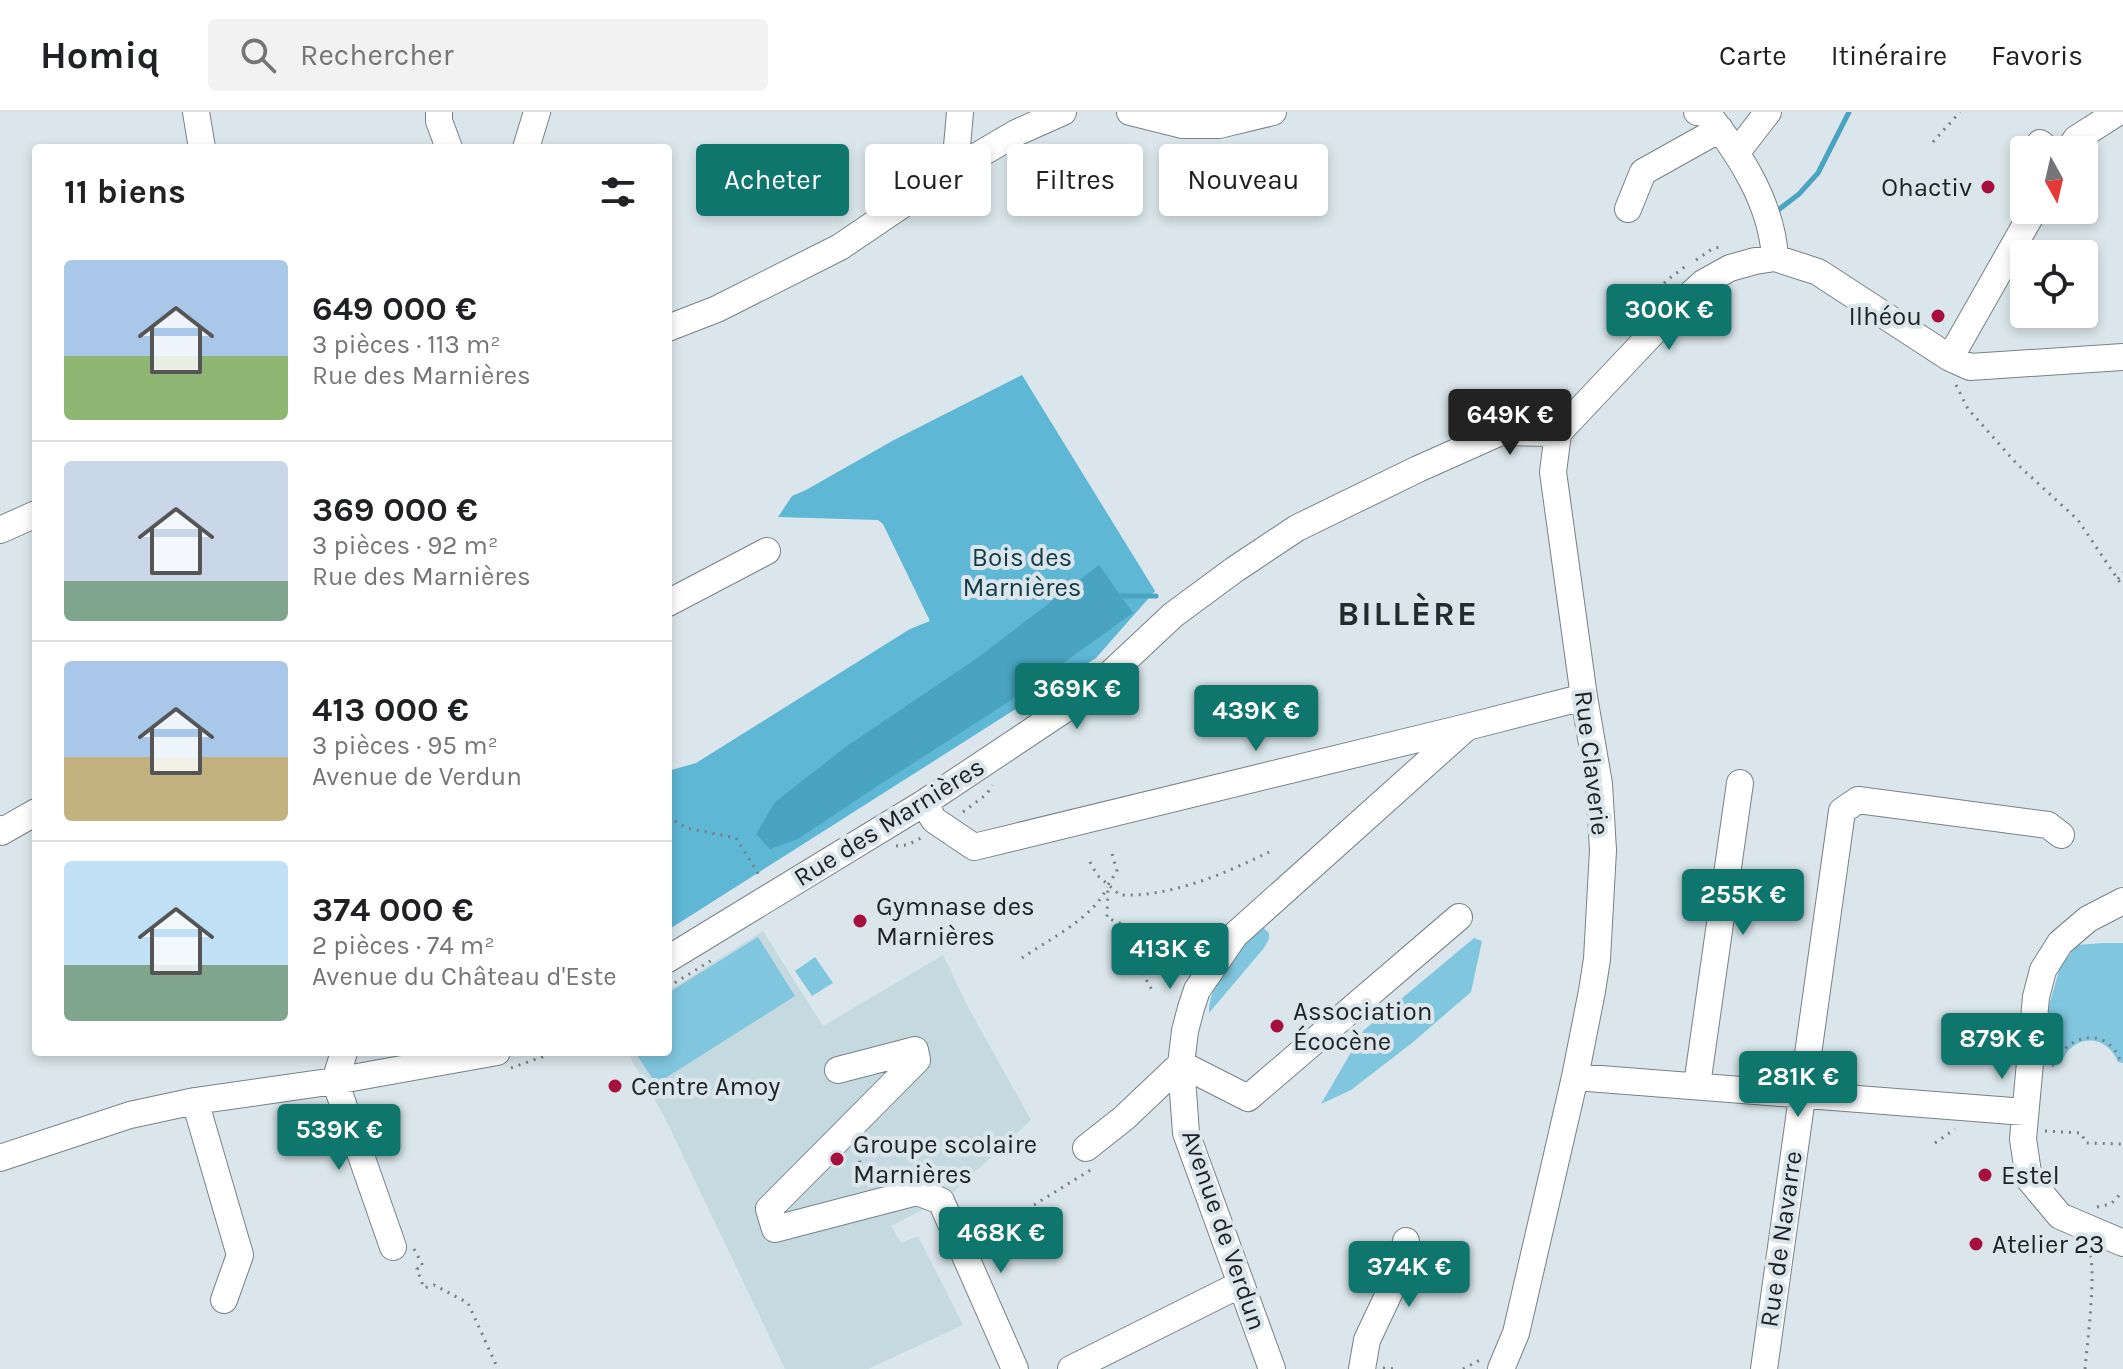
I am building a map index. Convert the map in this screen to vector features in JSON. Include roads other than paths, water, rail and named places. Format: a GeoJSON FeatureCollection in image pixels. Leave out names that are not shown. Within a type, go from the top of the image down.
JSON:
{"type":"FeatureCollection","features":[{"type":"Feature","properties":{"kind":"street"},"geometry":{"type":"LineString","coordinates":[[196,112],[201,144]]}},
{"type":"Feature","properties":{"kind":"street"},"geometry":{"type":"LineString","coordinates":[[439,112],[448,144]]}},
{"type":"Feature","properties":{"kind":"street"},"geometry":{"type":"LineString","coordinates":[[527,144],[537,112]]}},
{"type":"Feature","properties":{"kind":"street"},"geometry":{"type":"LineString","coordinates":[[957,144],[960,112]]}},
{"type":"Feature","properties":{"kind":"street"},"geometry":{"type":"LineString","coordinates":[[991,148],[1063,112]]}},
{"type":"Feature","properties":{"kind":"street"},"geometry":{"type":"LineString","coordinates":[[1130,112],[1182,125],[1273,112]]}},
{"type":"Feature","properties":{"kind":"street"},"geometry":{"type":"LineString","coordinates":[[1697,112],[1711,118],[1737,152],[1768,214],[1775,258]]}},
{"type":"Feature","properties":{"kind":"street"},"geometry":{"type":"LineString","coordinates":[[1737,152],[1768,112]]}},
{"type":"Feature","properties":{"kind":"street"},"geometry":{"type":"LineString","coordinates":[[2081,136],[2118,112]]}},
{"type":"Feature","properties":{"kind":"street"},"geometry":{"type":"LineString","coordinates":[[1628,209],[1643,172],[1711,118]]}},
{"type":"Feature","properties":{"kind":"street"},"geometry":{"type":"LineString","coordinates":[[672,326],[717,309],[840,247],[886,216]]}},
{"type":"Feature","properties":{"kind":"street"},"geometry":{"type":"LineString","coordinates":[[1960,363],[2027,224]]}},
{"type":"Feature","properties":{"kind":"street"},"geometry":{"type":"LineString","coordinates":[[1558,433],[1703,283],[1730,268],[1775,258],[1818,272],[1960,363],[2123,357]]}},
{"type":"Feature","properties":{"kind":"street","name":"Rue des Marnières"},"geometry":{"type":"LineString","coordinates":[[672,957],[924,803],[1092,691],[1173,615],[1297,528],[1501,432],[1558,433]]}},
{"type":"Feature","properties":{"kind":"street","name":"Rue Claverie"},"geometry":{"type":"LineString","coordinates":[[1501,1369],[1516,1333],[1575,1077],[1597,959],[1603,850],[1599,784],[1553,472],[1558,433]]}},
{"type":"Feature","properties":{"kind":"street"},"geometry":{"type":"LineString","coordinates":[[0,530],[32,516]]}},
{"type":"Feature","properties":{"kind":"street"},"geometry":{"type":"LineString","coordinates":[[672,601],[767,551]]}},
{"type":"Feature","properties":{"kind":"street"},"geometry":{"type":"LineString","coordinates":[[924,803],[934,820],[974,847],[1584,697]]}},
{"type":"Feature","properties":{"kind":"street","name":"Avenue de Verdun"},"geometry":{"type":"LineString","coordinates":[[1272,1369],[1186,1133],[1181,1064],[1185,1031],[1197,990],[1235,935],[1467,727]]}},
{"type":"Feature","properties":{"kind":"street"},"geometry":{"type":"LineString","coordinates":[[1697,1085],[1740,783]]}},
{"type":"Feature","properties":{"kind":"street","name":"Rue de Navarre"},"geometry":{"type":"LineString","coordinates":[[1764,1369],[1842,811],[1858,800],[2048,825],[2061,835]]}},
{"type":"Feature","properties":{"kind":"street"},"geometry":{"type":"LineString","coordinates":[[0,830],[32,814]]}},
{"type":"Feature","properties":{"kind":"street"},"geometry":{"type":"LineString","coordinates":[[2123,901],[2088,919],[2060,943],[2043,970],[2036,997],[2023,1139],[2029,1179],[2060,1216],[2123,1243]]}},
{"type":"Feature","properties":{"kind":"street"},"geometry":{"type":"LineString","coordinates":[[1091,1158],[1124,1118],[1181,1064],[1248,1098],[1459,917]]}},
{"type":"Feature","properties":{"kind":"street"},"geometry":{"type":"LineString","coordinates":[[838,1070],[915,1050],[917,1060],[769,1209],[775,1229],[917,1192],[941,1201],[1015,1369]]}},
{"type":"Feature","properties":{"kind":"street"},"geometry":{"type":"LineString","coordinates":[[343,1056],[335,1081],[393,1247]]}},
{"type":"Feature","properties":{"kind":"street"},"geometry":{"type":"LineString","coordinates":[[0,1158],[130,1115],[195,1101],[335,1081],[475,1056]]}},
{"type":"Feature","properties":{"kind":"street"},"geometry":{"type":"LineString","coordinates":[[1575,1077],[2025,1112]]}},
{"type":"Feature","properties":{"kind":"street"},"geometry":{"type":"LineString","coordinates":[[195,1101],[240,1255],[224,1300]]}},
{"type":"Feature","properties":{"kind":"street"},"geometry":{"type":"LineString","coordinates":[[1362,1369],[1367,1340],[1401,1268],[1406,1241]]}},
{"type":"Feature","properties":{"kind":"street"},"geometry":{"type":"LineString","coordinates":[[1071,1369],[1241,1284]]}},
{"type":"Feature","properties":{"kind":"waterway"},"geometry":{"type":"LineString","coordinates":[[1777,211],[1799,194],[1818,173],[1849,112]]}},
{"type":"Feature","properties":{"kind":"waterway"},"geometry":{"type":"LineString","coordinates":[[1117,598],[1156,596]]}},
{"type":"Feature","properties":{"kind":"place","name":"Ohactiv"},"geometry":{"type":"Point","coordinates":[1988,187]}},
{"type":"Feature","properties":{"kind":"place","name":"Ilhéou"},"geometry":{"type":"Point","coordinates":[1938,316]}},
{"type":"Feature","properties":{"kind":"place","name":"Gymnase des Marnières"},"geometry":{"type":"Point","coordinates":[860,921]}},
{"type":"Feature","properties":{"kind":"place","name":"Association Écocène"},"geometry":{"type":"Point","coordinates":[1277,1026]}},
{"type":"Feature","properties":{"kind":"place","name":"Centre Amoy"},"geometry":{"type":"Point","coordinates":[615,1086]}},
{"type":"Feature","properties":{"kind":"place","name":"Groupe scolaire Marnières"},"geometry":{"type":"Point","coordinates":[837,1159]}},
{"type":"Feature","properties":{"kind":"place","name":"Estel"},"geometry":{"type":"Point","coordinates":[1985,1175]}},
{"type":"Feature","properties":{"kind":"place","name":"Atelier 23"},"geometry":{"type":"Point","coordinates":[1976,1244]}},
{"type":"Feature","properties":{"kind":"district","name":"BILLÈRE"},"geometry":{"type":"Point","coordinates":[1408,614]}},
{"type":"Feature","properties":{"kind":"park label","name":"Bois des Marnières"},"geometry":{"type":"Point","coordinates":[1022,572]}}]}
